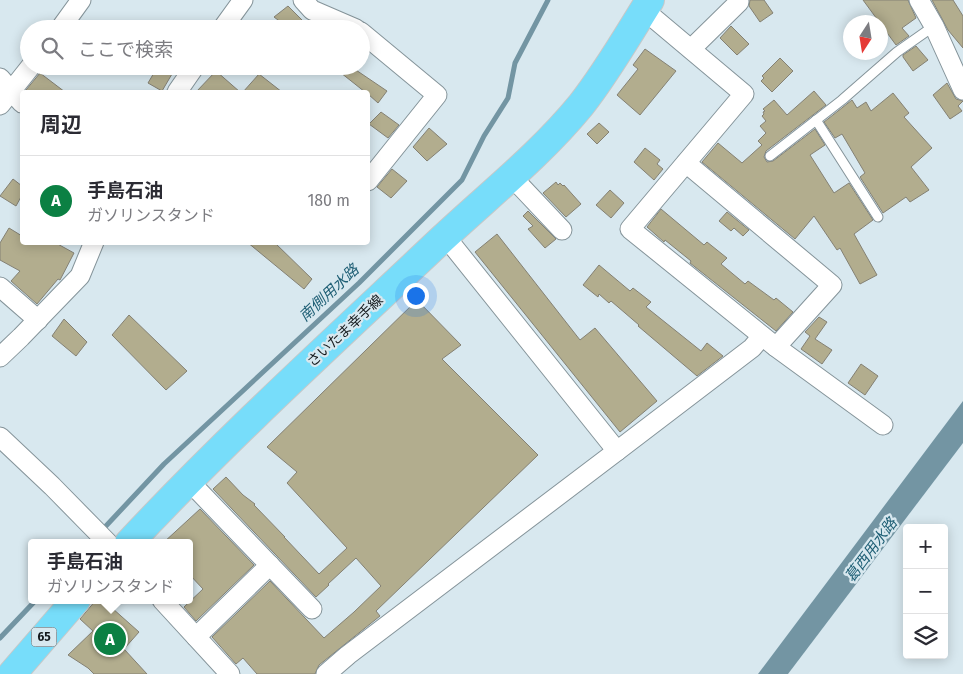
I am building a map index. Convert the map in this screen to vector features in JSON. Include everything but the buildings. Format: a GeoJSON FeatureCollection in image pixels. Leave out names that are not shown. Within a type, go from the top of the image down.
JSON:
{"type":"FeatureCollection","features":[{"type":"Feature","properties":{"kind":"main road","name":"さいたま幸手線"},"geometry":{"type":"LineString","coordinates":[[133,539],[188,480],[547,142],[600,80],[647,5]]}},
{"type":"Feature","properties":{"kind":"main road","name":"65"},"geometry":{"type":"LineString","coordinates":[[12,674],[73,604]]}},
{"type":"Feature","properties":{"kind":"street"},"geometry":{"type":"LineString","coordinates":[[67,20],[81,0]]}},
{"type":"Feature","properties":{"kind":"street"},"geometry":{"type":"LineString","coordinates":[[229,20],[243,0]]}},
{"type":"Feature","properties":{"kind":"street"},"geometry":{"type":"LineString","coordinates":[[302,0],[312,10],[335,20]]}},
{"type":"Feature","properties":{"kind":"street"},"geometry":{"type":"LineString","coordinates":[[919,0],[934,26],[963,90]]}},
{"type":"Feature","properties":{"kind":"street"},"geometry":{"type":"LineString","coordinates":[[691,49],[739,2]]}},
{"type":"Feature","properties":{"kind":"street"},"geometry":{"type":"LineString","coordinates":[[647,5],[691,49],[744,94],[630,229],[769,342],[883,425]]}},
{"type":"Feature","properties":{"kind":"street"},"geometry":{"type":"LineString","coordinates":[[370,39],[437,94],[370,178]]}},
{"type":"Feature","properties":{"kind":"street"},"geometry":{"type":"LineString","coordinates":[[0,105],[24,75]]}},
{"type":"Feature","properties":{"kind":"street"},"geometry":{"type":"LineString","coordinates":[[184,90],[191,75]]}},
{"type":"Feature","properties":{"kind":"street"},"geometry":{"type":"LineString","coordinates":[[326,674],[348,655],[752,348],[769,342],[832,285],[686,164]]}},
{"type":"Feature","properties":{"kind":"street"},"geometry":{"type":"LineString","coordinates":[[511,176],[562,230]]}},
{"type":"Feature","properties":{"kind":"street"},"geometry":{"type":"LineString","coordinates":[[445,236],[617,451]]}},
{"type":"Feature","properties":{"kind":"street"},"geometry":{"type":"LineString","coordinates":[[0,357],[80,276],[93,245]]}},
{"type":"Feature","properties":{"kind":"street"},"geometry":{"type":"LineString","coordinates":[[0,286],[38,320]]}},
{"type":"Feature","properties":{"kind":"street"},"geometry":{"type":"LineString","coordinates":[[0,437],[104,539]]}},
{"type":"Feature","properties":{"kind":"street"},"geometry":{"type":"LineString","coordinates":[[188,480],[312,609]]}},
{"type":"Feature","properties":{"kind":"street"},"geometry":{"type":"LineString","coordinates":[[196,637],[270,566]]}},
{"type":"Feature","properties":{"kind":"street"},"geometry":{"type":"LineString","coordinates":[[166,604],[230,674]]}},
{"type":"Feature","properties":{"kind":"lane"},"geometry":{"type":"LineString","coordinates":[[770,156],[842,100],[897,52],[934,26]]}},
{"type":"Feature","properties":{"kind":"lane"},"geometry":{"type":"LineString","coordinates":[[816,120],[878,217]]}},
{"type":"Feature","properties":{"kind":"water","name":"葛西用水路"},"geometry":{"type":"Polygon","coordinates":[[[963,401],[963,443],[788,674],[758,674],[963,401]]]}},
{"type":"Feature","properties":{"kind":"waterway","name":"南側用水路"},"geometry":{"type":"LineString","coordinates":[[94,539],[164,464],[359,283],[462,180],[484,136],[508,98],[515,63],[548,0]]}},
{"type":"Feature","properties":{"kind":"waterway","name":"南側用水路"},"geometry":{"type":"LineString","coordinates":[[0,638],[32,604]]}},
{"type":"Feature","properties":{"kind":"place","name":"手島石油"},"geometry":{"type":"Point","coordinates":[110,639]}}]}
